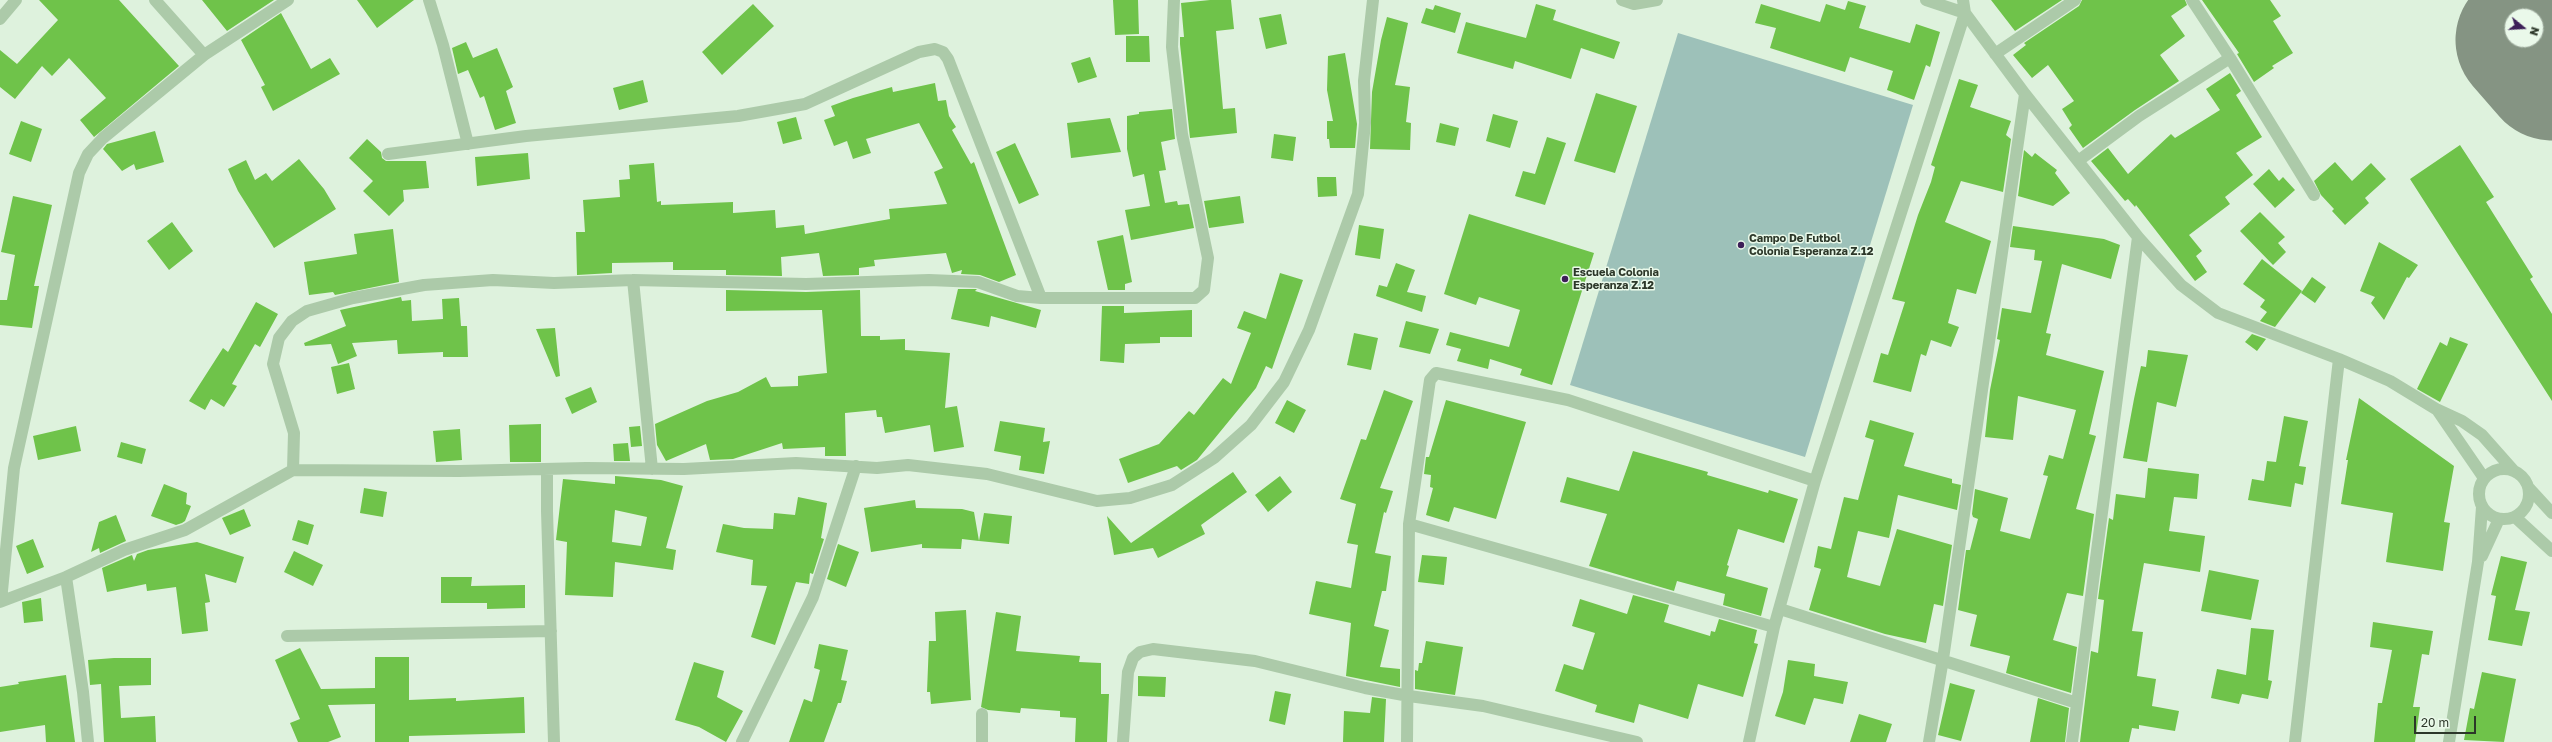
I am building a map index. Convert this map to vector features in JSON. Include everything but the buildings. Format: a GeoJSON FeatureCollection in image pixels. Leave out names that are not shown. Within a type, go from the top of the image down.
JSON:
{"type":"FeatureCollection","features":[{"type":"Feature","properties":{"kind":"street"},"geometry":{"type":"LineString","coordinates":[[0,19],[16,0]]}},
{"type":"Feature","properties":{"kind":"street"},"geometry":{"type":"LineString","coordinates":[[155,0],[204,55]]}},
{"type":"Feature","properties":{"kind":"street"},"geometry":{"type":"LineString","coordinates":[[288,0],[204,55],[103,138],[88,154],[79,173],[14,468],[0,602],[66,577],[124,550],[185,530],[293,470],[547,470],[586,468],[684,469],[796,463],[877,468],[908,465],[963,470],[987,474],[1097,502],[1130,498],[1172,484],[1214,458],[1251,425],[1284,382],[1309,330],[1358,194],[1365,123],[1364,81],[1373,0]]}},
{"type":"Feature","properties":{"kind":"street"},"geometry":{"type":"LineString","coordinates":[[429,0],[443,45],[468,144]]}},
{"type":"Feature","properties":{"kind":"street"},"geometry":{"type":"LineString","coordinates":[[293,470],[294,432],[273,364],[279,338],[292,321],[307,311],[353,298],[424,285],[493,280],[579,283],[633,280],[806,284],[929,280],[978,282],[1017,296],[1041,298],[1195,298],[1204,290],[1208,258],[1182,134],[1172,47],[1174,0]]}},
{"type":"Feature","properties":{"kind":"street"},"geometry":{"type":"LineString","coordinates":[[1622,0],[1634,4],[1657,0]]}},
{"type":"Feature","properties":{"kind":"street"},"geometry":{"type":"LineString","coordinates":[[1926,0],[1965,14],[2025,94],[2138,237],[2181,285],[2218,313],[2339,359],[2390,381],[2436,409],[2462,421],[2482,435],[2513,470],[2521,474],[2529,488],[2552,513]]}},
{"type":"Feature","properties":{"kind":"street"},"geometry":{"type":"LineString","coordinates":[[1749,742],[1774,627],[1815,481],[1965,14],[1963,0]]}},
{"type":"Feature","properties":{"kind":"street"},"geometry":{"type":"LineString","coordinates":[[1995,54],[2075,0]]}},
{"type":"Feature","properties":{"kind":"street"},"geometry":{"type":"LineString","coordinates":[[2192,0],[2230,58],[2314,196]]}},
{"type":"Feature","properties":{"kind":"street"},"geometry":{"type":"LineString","coordinates":[[388,154],[468,144],[738,116],[805,104],[919,52],[935,49],[943,52],[948,59],[1041,298]]}},
{"type":"Feature","properties":{"kind":"street"},"geometry":{"type":"LineString","coordinates":[[2078,161],[2139,116],[2230,58]]}},
{"type":"Feature","properties":{"kind":"street"},"geometry":{"type":"LineString","coordinates":[[1929,742],[1943,660],[2025,94]]}},
{"type":"Feature","properties":{"kind":"street"},"geometry":{"type":"LineString","coordinates":[[2072,742],[2138,237]]}},
{"type":"Feature","properties":{"kind":"street"},"geometry":{"type":"LineString","coordinates":[[633,280],[652,469]]}},
{"type":"Feature","properties":{"kind":"street"},"geometry":{"type":"LineString","coordinates":[[2295,742],[2339,359]]}},
{"type":"Feature","properties":{"kind":"street"},"geometry":{"type":"LineString","coordinates":[[1407,742],[1409,696],[1409,524],[1430,380],[1436,373],[1568,400],[1815,481]]}},
{"type":"Feature","properties":{"kind":"street"},"geometry":{"type":"LineString","coordinates":[[2436,409],[2456,434],[2484,478]]}},
{"type":"Feature","properties":{"kind":"street"},"geometry":{"type":"LineString","coordinates":[[742,742],[813,597],[856,466]]}},
{"type":"Feature","properties":{"kind":"street"},"geometry":{"type":"LineString","coordinates":[[2450,742],[2478,562],[2482,507],[2479,498],[2479,487],[2484,478],[2498,469],[2513,470]]}},
{"type":"Feature","properties":{"kind":"street"},"geometry":{"type":"LineString","coordinates":[[547,470],[554,742]]}},
{"type":"Feature","properties":{"kind":"street"},"geometry":{"type":"LineString","coordinates":[[2482,507],[2490,515],[2499,519],[2514,517],[2524,510],[2529,500],[2529,488]]}},
{"type":"Feature","properties":{"kind":"street"},"geometry":{"type":"LineString","coordinates":[[2514,517],[2552,551]]}},
{"type":"Feature","properties":{"kind":"street"},"geometry":{"type":"LineString","coordinates":[[2478,562],[2499,519]]}},
{"type":"Feature","properties":{"kind":"street"},"geometry":{"type":"LineString","coordinates":[[1409,524],[1774,627]]}},
{"type":"Feature","properties":{"kind":"street"},"geometry":{"type":"LineString","coordinates":[[66,577],[88,742]]}},
{"type":"Feature","properties":{"kind":"street"},"geometry":{"type":"LineString","coordinates":[[1780,609],[2078,703]]}},
{"type":"Feature","properties":{"kind":"street"},"geometry":{"type":"LineString","coordinates":[[287,636],[551,631]]}},
{"type":"Feature","properties":{"kind":"street"},"geometry":{"type":"LineString","coordinates":[[1123,742],[1128,672],[1133,658],[1140,652],[1153,649],[1255,661],[1409,696],[1483,706],[1637,742]]}},
{"type":"Feature","properties":{"kind":"street"},"geometry":{"type":"LineString","coordinates":[[982,714],[982,742]]}},
{"type":"Feature","properties":{"kind":"shaded area","name":"Campo De Futbol Colonia Esperanza Z.12"},"geometry":{"type":"Polygon","coordinates":[[[1678,33],[1913,105],[1805,457],[1570,385],[1678,33]]]}},
{"type":"Feature","properties":{"kind":"runway"},"geometry":{"type":"LineString","coordinates":[[2532,48],[2552,71]]}},
{"type":"Feature","properties":{"kind":"place","name":"Campo De Futbol Colonia Esperanza Z.12"},"geometry":{"type":"Point","coordinates":[1741,245]}},
{"type":"Feature","properties":{"kind":"place","name":"Escuela Colonia Esperanza Z.12"},"geometry":{"type":"Point","coordinates":[1565,279]}}]}
